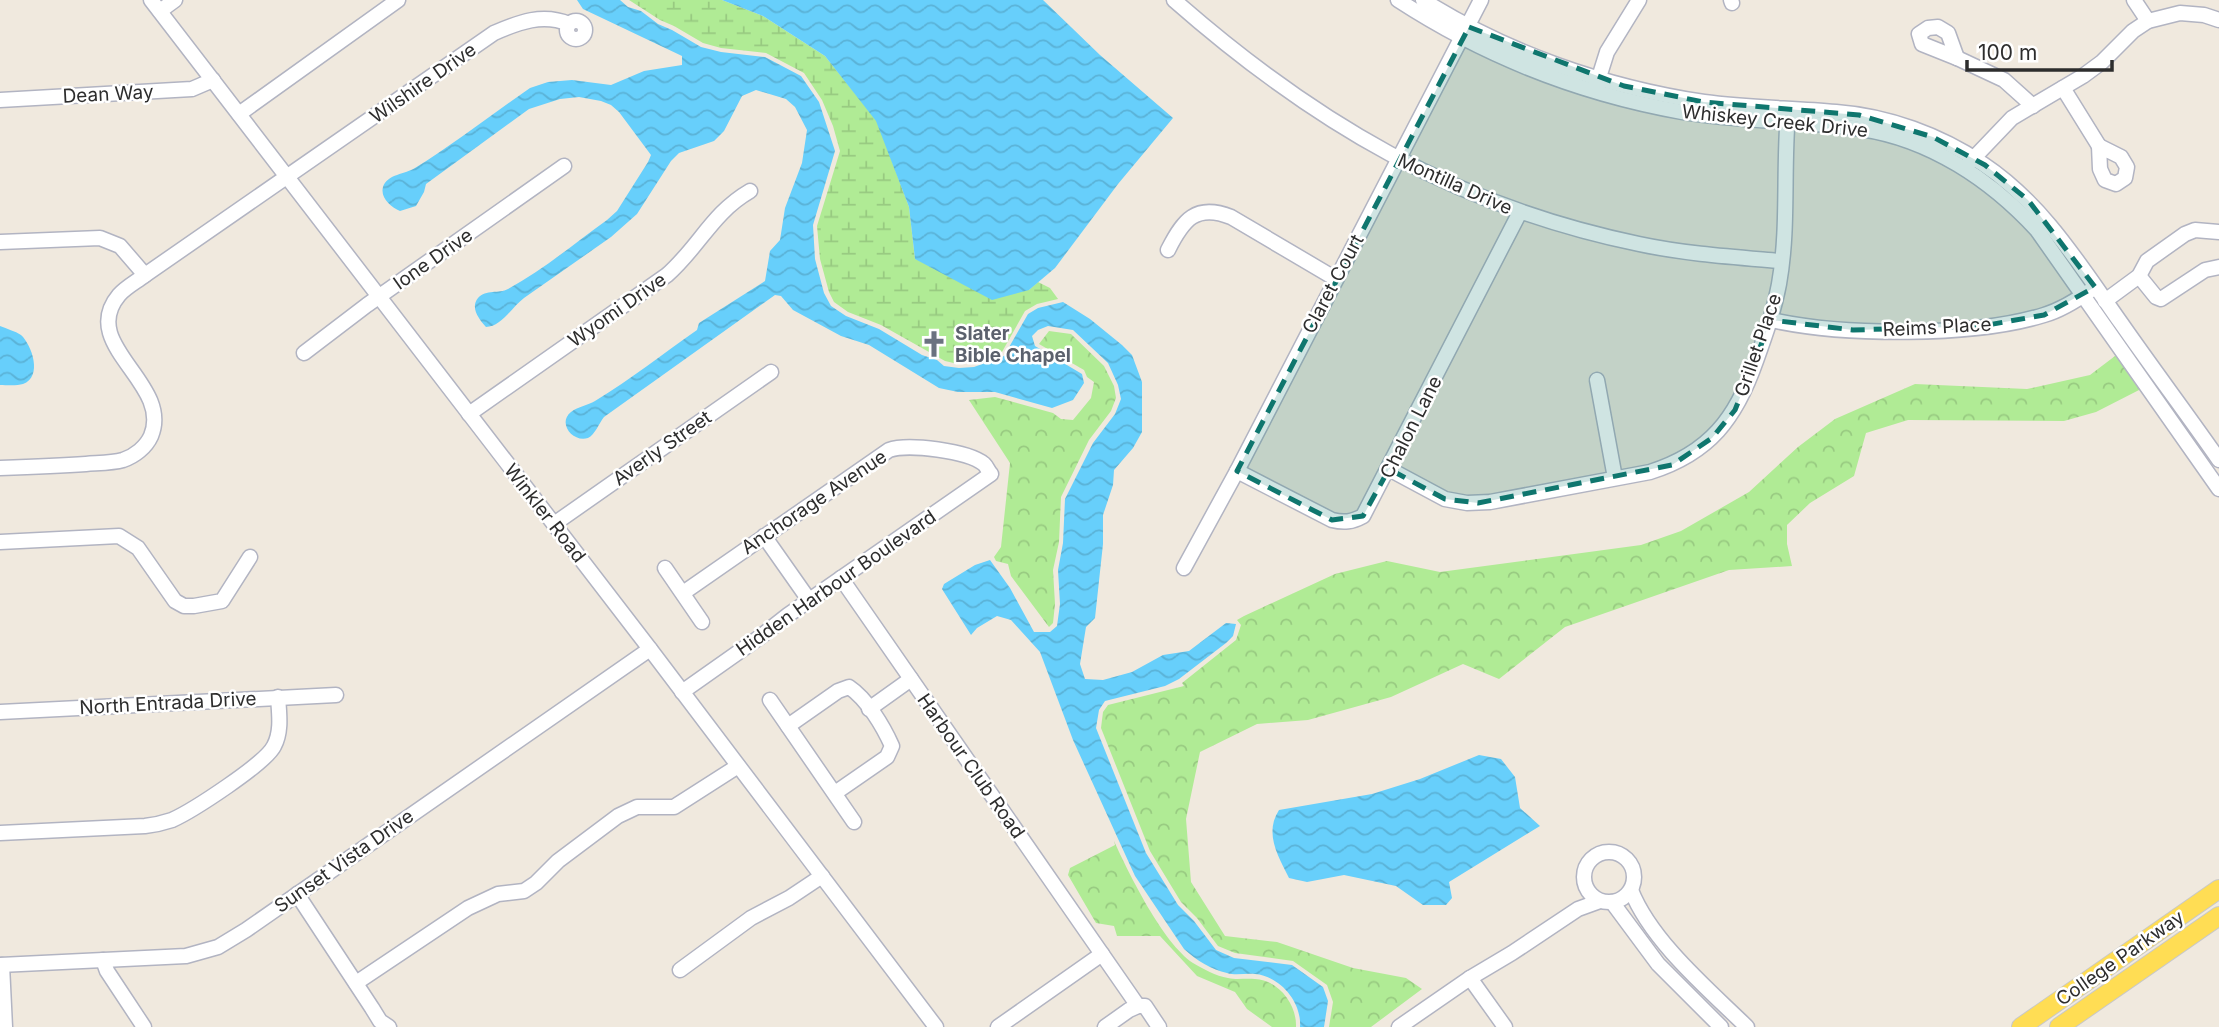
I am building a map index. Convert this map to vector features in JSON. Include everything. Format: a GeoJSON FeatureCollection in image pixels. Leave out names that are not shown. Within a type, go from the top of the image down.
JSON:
{"type":"FeatureCollection","features":[{"type":"Feature","properties":{"kind":"main road","name":"College Parkway"},"geometry":{"type":"LineString","coordinates":[[2021,1027],[2219,889]]}},
{"type":"Feature","properties":{"kind":"main road","name":"College Parkway"},"geometry":{"type":"LineString","coordinates":[[2059,1027],[2219,916]]}},
{"type":"Feature","properties":{"kind":"street"},"geometry":{"type":"LineString","coordinates":[[156,5],[175,0]]}},
{"type":"Feature","properties":{"kind":"street"},"geometry":{"type":"LineString","coordinates":[[239,114],[398,0]]}},
{"type":"Feature","properties":{"kind":"street","name":"Montilla Drive"},"geometry":{"type":"LineString","coordinates":[[1174,0],[1297,99],[1399,160],[1449,184],[1520,212],[1641,245],[1716,256],[1782,261]]}},
{"type":"Feature","properties":{"kind":"street","name":"Whiskey Creek Drive"},"geometry":{"type":"LineString","coordinates":[[1398,0],[1466,33],[1532,70],[1597,85],[1684,112],[1788,116],[1877,132],[1969,163],[2007,181],[2045,218],[2219,489]]}},
{"type":"Feature","properties":{"kind":"street","name":"Whiskey Creek Drive"},"geometry":{"type":"LineString","coordinates":[[1423,0],[1466,33]]}},
{"type":"Feature","properties":{"kind":"street","name":"Claret Court"},"geometry":{"type":"LineString","coordinates":[[1184,568],[1482,0]]}},
{"type":"Feature","properties":{"kind":"street"},"geometry":{"type":"LineString","coordinates":[[1597,85],[1612,42],[1639,0]]}},
{"type":"Feature","properties":{"kind":"street"},"geometry":{"type":"LineString","coordinates":[[2134,0],[2148,21]]}},
{"type":"Feature","properties":{"kind":"street","name":"Winkler Road"},"geometry":{"type":"LineString","coordinates":[[156,5],[936,1027]]}},
{"type":"Feature","properties":{"kind":"street"},"geometry":{"type":"LineString","coordinates":[[1969,163],[2012,118],[2102,62],[2133,31],[2148,21],[2180,13],[2204,15],[2219,20]]}},
{"type":"Feature","properties":{"kind":"street","name":"Wilshire Drive"},"geometry":{"type":"LineString","coordinates":[[0,468],[115,461],[125,459],[144,447],[154,428],[153,405],[116,347],[109,327],[113,305],[119,296],[145,275],[494,33],[534,19],[558,19],[569,24]]}},
{"type":"Feature","properties":{"kind":"street"},"geometry":{"type":"LineString","coordinates":[[1957,58],[2004,80],[2033,106]]}},
{"type":"Feature","properties":{"kind":"street","name":"Dean Way"},"geometry":{"type":"LineString","coordinates":[[0,100],[192,89],[213,80]]}},
{"type":"Feature","properties":{"kind":"street"},"geometry":{"type":"LineString","coordinates":[[2063,88],[2099,146]]}},
{"type":"Feature","properties":{"kind":"street","name":"Grillet Place"},"geometry":{"type":"LineString","coordinates":[[1389,469],[1445,499],[1466,503],[1490,502],[1650,472],[1672,465],[1703,446],[1720,430],[1742,399],[1771,320],[1782,261],[1788,116]]}},
{"type":"Feature","properties":{"kind":"street","name":"Ione Drive"},"geometry":{"type":"LineString","coordinates":[[304,354],[379,297],[565,166]]}},
{"type":"Feature","properties":{"kind":"street","name":"Wyomi Drive"},"geometry":{"type":"LineString","coordinates":[[469,414],[667,275],[684,259],[720,212],[750,191]]}},
{"type":"Feature","properties":{"kind":"street"},"geometry":{"type":"LineString","coordinates":[[1168,250],[1186,220],[1201,213],[1216,212],[1231,217],[1336,279]]}},
{"type":"Feature","properties":{"kind":"street","name":"Chalon Lane"},"geometry":{"type":"LineString","coordinates":[[1237,471],[1332,520],[1343,523],[1363,516],[1520,212]]}},
{"type":"Feature","properties":{"kind":"street"},"geometry":{"type":"LineString","coordinates":[[2105,301],[2139,276],[2147,261],[2185,233],[2195,230],[2219,232]]}},
{"type":"Feature","properties":{"kind":"street"},"geometry":{"type":"LineString","coordinates":[[0,242],[100,238],[120,246],[145,275]]}},
{"type":"Feature","properties":{"kind":"street"},"geometry":{"type":"LineString","coordinates":[[2139,276],[2156,297],[2161,299],[2205,270],[2219,267]]}},
{"type":"Feature","properties":{"kind":"street","name":"Whiskey Creek Drive"},"geometry":{"type":"LineString","coordinates":[[2090,291],[2105,301],[2219,460]]}},
{"type":"Feature","properties":{"kind":"street","name":"Reims Place"},"geometry":{"type":"LineString","coordinates":[[1771,320],[1807,327],[1853,330],[1945,329],[2008,323],[2044,315],[2090,291]]}},
{"type":"Feature","properties":{"kind":"street","name":"Averly Street"},"geometry":{"type":"LineString","coordinates":[[554,524],[771,372]]}},
{"type":"Feature","properties":{"kind":"street"},"geometry":{"type":"LineString","coordinates":[[1597,380],[1615,478]]}},
{"type":"Feature","properties":{"kind":"street","name":"Anchorage Avenue"},"geometry":{"type":"LineString","coordinates":[[683,593],[880,456],[899,446],[967,456],[984,464],[990,474]]}},
{"type":"Feature","properties":{"kind":"street","name":"Hidden Harbour Boulevard"},"geometry":{"type":"LineString","coordinates":[[682,692],[990,474]]}},
{"type":"Feature","properties":{"kind":"street"},"geometry":{"type":"LineString","coordinates":[[0,542],[119,536],[138,548],[175,601],[184,606],[222,601],[250,558]]}},
{"type":"Feature","properties":{"kind":"street"},"geometry":{"type":"LineString","coordinates":[[764,536],[809,600]]}},
{"type":"Feature","properties":{"kind":"street"},"geometry":{"type":"LineString","coordinates":[[665,568],[702,622]]}},
{"type":"Feature","properties":{"kind":"street","name":"Harbour Club Road"},"geometry":{"type":"LineString","coordinates":[[841,578],[1138,1006],[1144,1006],[1159,1027]]}},
{"type":"Feature","properties":{"kind":"street","name":"Sunset Vista Drive"},"geometry":{"type":"LineString","coordinates":[[1,965],[186,957],[207,952],[247,930],[650,649]]}},
{"type":"Feature","properties":{"kind":"street"},"geometry":{"type":"LineString","coordinates":[[869,709],[911,679]]}},
{"type":"Feature","properties":{"kind":"street"},"geometry":{"type":"LineString","coordinates":[[788,726],[838,691],[849,687],[869,709],[892,746],[887,757],[835,793]]}},
{"type":"Feature","properties":{"kind":"street","name":"North Entrada Drive"},"geometry":{"type":"LineString","coordinates":[[0,712],[336,695]]}},
{"type":"Feature","properties":{"kind":"street"},"geometry":{"type":"LineString","coordinates":[[0,832],[145,826],[180,816],[248,771],[273,748],[280,727],[278,697]]}},
{"type":"Feature","properties":{"kind":"street"},"geometry":{"type":"LineString","coordinates":[[770,700],[854,822]]}},
{"type":"Feature","properties":{"kind":"street"},"geometry":{"type":"LineString","coordinates":[[356,982],[468,908],[498,894],[524,891],[558,861],[618,816],[637,807],[674,807],[738,766]]}},
{"type":"Feature","properties":{"kind":"street"},"geometry":{"type":"LineString","coordinates":[[1578,909],[1587,890],[1584,879],[1588,864],[1596,856],[1610,852],[1625,858],[1634,875],[1631,890],[1635,901],[1677,958],[1747,1027]]}},
{"type":"Feature","properties":{"kind":"street"},"geometry":{"type":"LineString","coordinates":[[680,970],[741,924],[789,898],[822,876]]}},
{"type":"Feature","properties":{"kind":"street"},"geometry":{"type":"LineString","coordinates":[[1587,890],[1606,902],[1658,964],[1721,1027]]}},
{"type":"Feature","properties":{"kind":"street"},"geometry":{"type":"LineString","coordinates":[[1399,1027],[1578,909],[1620,900],[1631,890]]}},
{"type":"Feature","properties":{"kind":"street"},"geometry":{"type":"LineString","coordinates":[[297,894],[380,1021],[389,1027]]}},
{"type":"Feature","properties":{"kind":"street"},"geometry":{"type":"LineString","coordinates":[[998,1027],[1102,954]]}},
{"type":"Feature","properties":{"kind":"street"},"geometry":{"type":"LineString","coordinates":[[103,960],[107,971],[144,1027]]}},
{"type":"Feature","properties":{"kind":"street"},"geometry":{"type":"LineString","coordinates":[[1,965],[5,1027]]}},
{"type":"Feature","properties":{"kind":"street"},"geometry":{"type":"LineString","coordinates":[[1470,978],[1504,1027]]}},
{"type":"Feature","properties":{"kind":"street"},"geometry":{"type":"LineString","coordinates":[[1105,1027],[1138,1006]]}},
{"type":"Feature","properties":{"kind":"highlighted area"},"geometry":{"type":"Polygon","coordinates":[[[1469,27],[1624,86],[1704,102],[1859,115],[1933,137],[1985,165],[2028,200],[2095,287],[2044,315],[1982,326],[1853,330],[1771,320],[1735,410],[1712,438],[1672,465],[1478,503],[1445,499],[1389,469],[1363,516],[1332,520],[1237,471],[1469,27]]]}},
{"type":"Feature","properties":{"kind":"green space"},"geometry":{"type":"Polygon","coordinates":[[[629,0],[722,0],[763,16],[825,56],[877,121],[909,207],[915,259],[1029,290],[1038,282],[1050,288],[1058,299],[1037,304],[1025,311],[1002,352],[958,364],[945,361],[881,325],[848,312],[834,302],[829,292],[820,259],[817,226],[840,151],[822,100],[804,73],[766,53],[721,48],[703,43],[629,0]]]}},
{"type":"Feature","properties":{"kind":"green space"},"geometry":{"type":"Polygon","coordinates":[[[1049,331],[1071,334],[1104,366],[1114,386],[1116,398],[1111,411],[1089,440],[1061,497],[1059,542],[1053,570],[1055,604],[1053,623],[1049,627],[1011,576],[1008,564],[996,561],[994,557],[1001,547],[1010,463],[969,400],[995,397],[1053,413],[1061,419],[1073,420],[1091,398],[1094,382],[1087,377],[1084,370],[1039,344],[1049,331]]]}},
{"type":"Feature","properties":{"kind":"green space"},"geometry":{"type":"Polygon","coordinates":[[[2119,353],[2143,388],[2096,412],[2064,421],[1908,420],[1866,433],[1854,476],[1810,503],[1787,525],[1787,544],[1792,566],[1729,570],[1565,627],[1499,679],[1463,664],[1391,697],[1308,720],[1257,724],[1200,752],[1186,819],[1191,882],[1225,936],[1277,942],[1353,968],[1406,978],[1422,989],[1371,1027],[1329,1027],[1333,1002],[1327,985],[1293,961],[1235,953],[1218,946],[1181,902],[1150,851],[1101,728],[1103,712],[1108,705],[1184,686],[1182,683],[1236,640],[1241,625],[1237,620],[1244,616],[1335,574],[1387,561],[1440,572],[1641,545],[1681,531],[1749,492],[1798,447],[1835,419],[1915,384],[2027,389],[2090,375],[2119,353]]]}},
{"type":"Feature","properties":{"kind":"green space"},"geometry":{"type":"Polygon","coordinates":[[[1114,841],[1148,907],[1182,953],[1193,963],[1219,976],[1263,980],[1271,984],[1290,1002],[1296,1027],[1272,1027],[1247,1009],[1235,992],[1197,976],[1160,936],[1117,936],[1114,926],[1096,923],[1068,875],[1070,868],[1115,845],[1114,841]]]}},
{"type":"Feature","properties":{"kind":"water"},"geometry":{"type":"Polygon","coordinates":[[[577,0],[620,0],[701,47],[765,57],[801,76],[819,102],[835,151],[813,225],[815,259],[824,293],[831,306],[846,316],[879,329],[944,366],[959,368],[974,367],[1004,356],[1028,314],[1038,308],[1063,302],[1090,319],[1132,355],[1142,382],[1142,432],[1133,448],[1114,470],[1113,485],[1103,515],[1103,544],[1095,618],[1086,627],[1080,664],[1085,679],[1103,680],[1132,672],[1163,655],[1189,651],[1226,623],[1236,624],[1233,636],[1226,643],[1179,679],[1165,686],[1105,701],[1099,710],[1096,728],[1146,853],[1178,905],[1216,950],[1234,958],[1292,965],[1323,987],[1328,1001],[1324,1027],[1300,1027],[1300,1018],[1293,1000],[1281,985],[1273,980],[1255,974],[1221,972],[1204,964],[1184,949],[1135,876],[1073,740],[1040,652],[1011,620],[997,616],[977,628],[971,635],[942,589],[944,584],[975,565],[990,560],[1010,588],[1034,632],[1050,632],[1057,626],[1060,604],[1058,570],[1063,543],[1065,499],[1093,443],[1115,414],[1121,399],[1108,363],[1073,330],[1048,326],[1032,336],[1035,346],[1082,374],[1084,383],[1073,400],[1052,408],[995,392],[958,392],[939,388],[869,345],[841,336],[793,310],[781,296],[775,295],[604,417],[593,434],[582,439],[572,435],[566,426],[567,416],[571,412],[595,401],[621,384],[697,330],[699,323],[765,281],[770,251],[780,240],[785,208],[802,163],[807,130],[795,107],[786,99],[756,90],[742,96],[724,131],[714,141],[679,153],[671,161],[637,214],[611,237],[524,298],[497,324],[491,326],[486,327],[476,313],[478,298],[485,293],[504,290],[521,282],[607,220],[617,211],[648,162],[651,155],[619,112],[601,101],[579,97],[560,99],[529,109],[426,184],[416,206],[400,211],[387,202],[382,191],[388,179],[430,159],[530,88],[548,82],[572,80],[611,85],[644,71],[682,65],[682,56],[583,9],[577,0]]]}},
{"type":"Feature","properties":{"kind":"water"},"geometry":{"type":"Polygon","coordinates":[[[722,0],[1043,0],[1100,55],[1173,118],[1118,184],[1055,268],[1029,290],[992,300],[915,259],[909,207],[876,121],[825,56],[763,16],[722,0]]]}},
{"type":"Feature","properties":{"kind":"water"},"geometry":{"type":"Polygon","coordinates":[[[0,326],[21,335],[32,353],[33,375],[23,384],[0,385],[0,326]]]}},
{"type":"Feature","properties":{"kind":"water"},"geometry":{"type":"Polygon","coordinates":[[[1479,755],[1501,759],[1515,777],[1520,808],[1540,826],[1449,882],[1452,898],[1446,905],[1423,905],[1396,886],[1344,875],[1307,882],[1289,878],[1274,844],[1273,827],[1279,810],[1372,794],[1420,779],[1479,755]]]}},
{"type":"Feature","properties":{"kind":"place","name":"Slater Bible Chapel"},"geometry":{"type":"Point","coordinates":[934,344]}}]}
